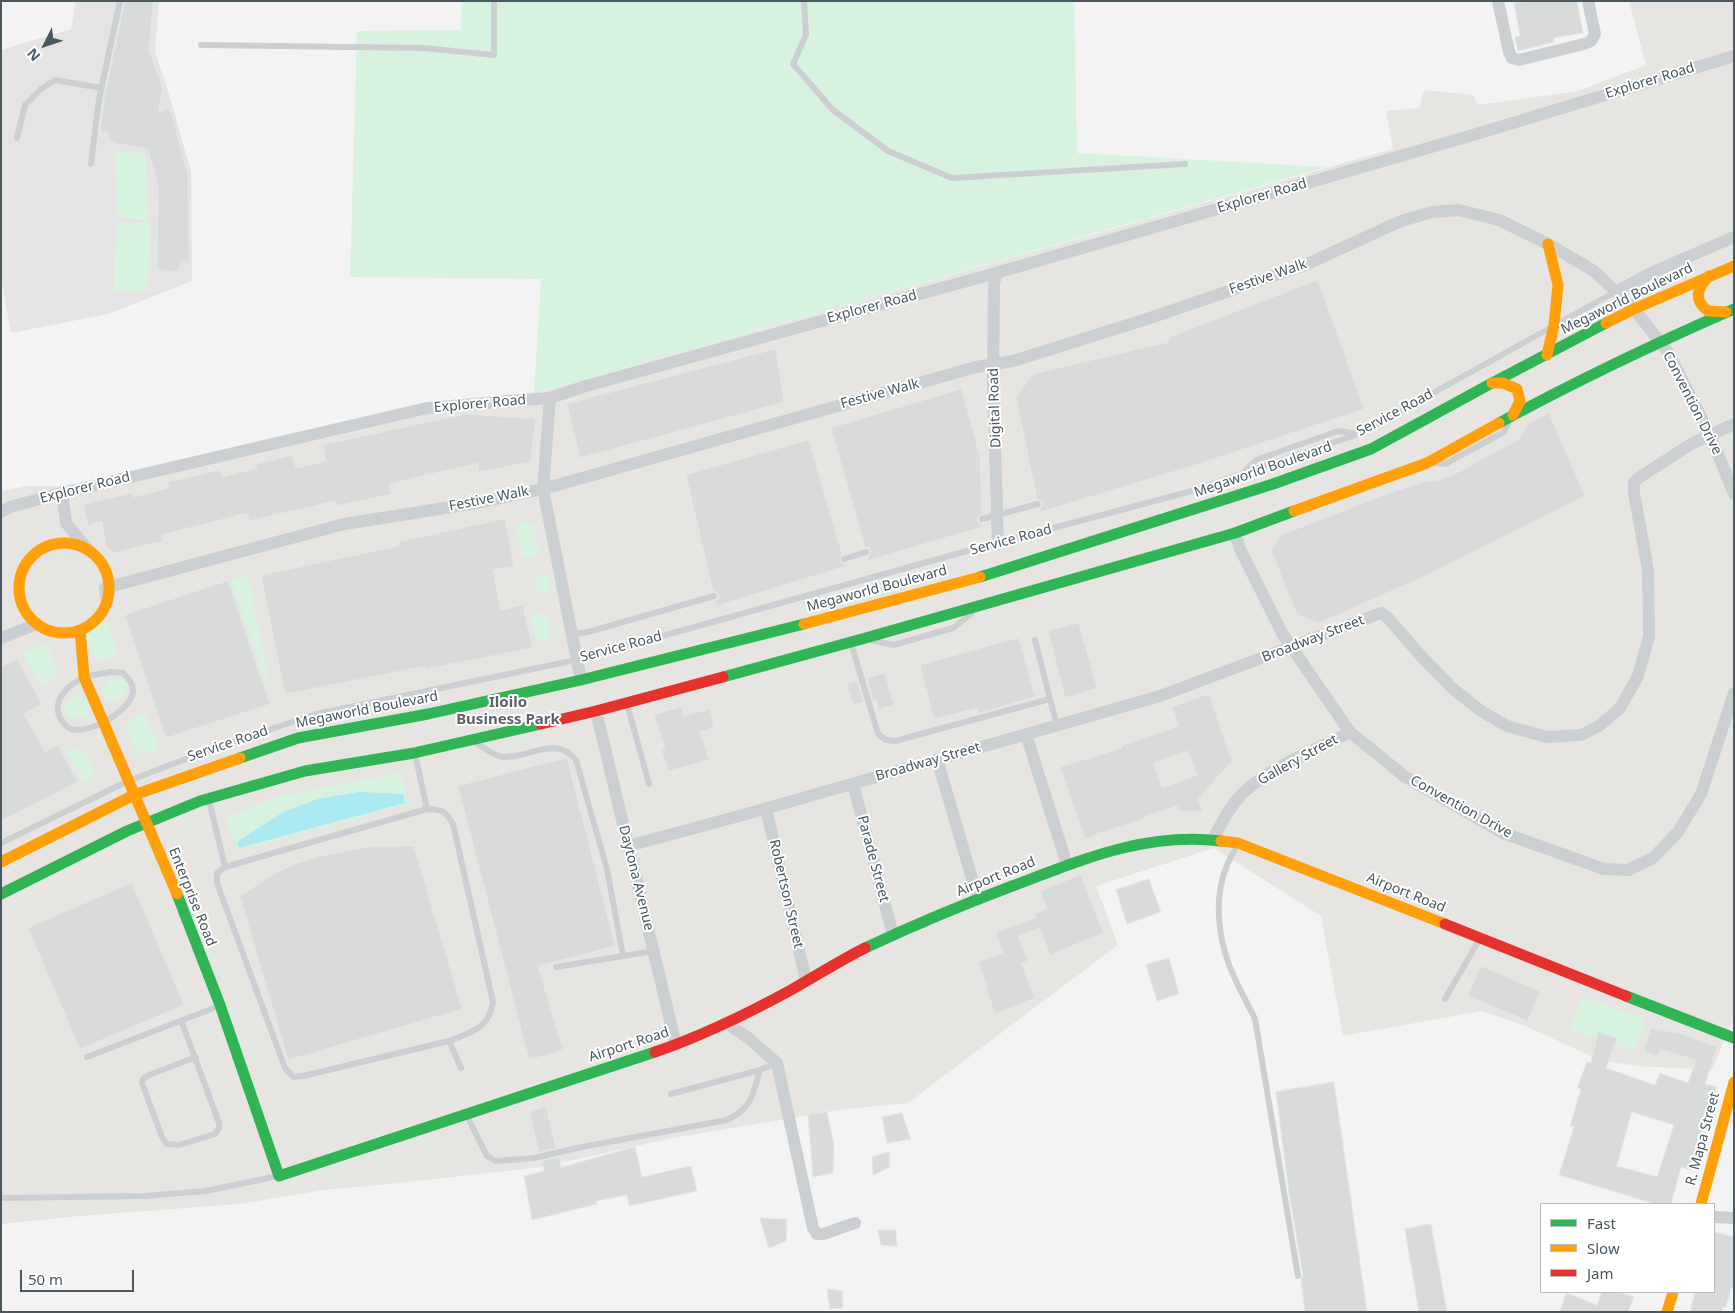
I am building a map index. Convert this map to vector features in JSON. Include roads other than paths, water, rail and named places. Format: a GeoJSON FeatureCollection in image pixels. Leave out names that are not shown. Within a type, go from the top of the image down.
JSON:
{"type":"FeatureCollection","features":[{"type":"Feature","properties":{"kind":"main road"},"geometry":{"type":"LineString","coordinates":[[1547,355],[1554,325],[1558,285],[1548,244]]}},
{"type":"Feature","properties":{"kind":"main road","name":"Megaworld Boulevard"},"geometry":{"type":"LineString","coordinates":[[1,862],[134,795],[298,738],[428,714],[696,652],[992,574],[1273,484],[1371,449],[1634,309],[1734,266]]}},
{"type":"Feature","properties":{"kind":"main road"},"geometry":{"type":"LineString","coordinates":[[1710,276],[1702,282],[1698,292],[1698,302],[1705,310],[1713,312],[1731,310]]}},
{"type":"Feature","properties":{"kind":"main road"},"geometry":{"type":"LineString","coordinates":[[1,894],[146,823],[204,800],[305,771],[414,753],[596,711],[1235,534],[1427,463],[1558,391],[1660,341],[1731,310]]}},
{"type":"Feature","properties":{"kind":"main road"},"geometry":{"type":"LineString","coordinates":[[1492,383],[1502,383],[1517,389],[1520,394],[1520,401],[1513,415]]}},
{"type":"Feature","properties":{"kind":"main road"},"geometry":{"type":"LineString","coordinates":[[62,543],[76,545],[89,551],[100,561],[107,573],[109,587],[107,602],[101,614],[91,624],[80,630],[65,633],[49,632],[29,616],[22,603],[19,590],[21,576],[26,564],[36,553],[48,546],[62,543]]}},
{"type":"Feature","properties":{"kind":"main road","name":"Enterprise Road"},"geometry":{"type":"LineString","coordinates":[[80,630],[84,678],[171,879],[220,1005],[279,1176]]}},
{"type":"Feature","properties":{"kind":"main road"},"geometry":{"type":"LineString","coordinates":[[190,774],[184,779],[185,794],[192,801],[204,800]]}},
{"type":"Feature","properties":{"kind":"main road"},"geometry":{"type":"LineString","coordinates":[[64,831],[84,833],[87,842],[78,857]]}},
{"type":"Feature","properties":{"kind":"main road","name":"Airport Road"},"geometry":{"type":"LineString","coordinates":[[279,1176],[676,1045],[726,1023],[829,967],[893,935],[978,899],[1067,865],[1149,841],[1213,839],[1238,843],[1734,1038]]}},
{"type":"Feature","properties":{"kind":"main road","name":"R. Mapa Street"},"geometry":{"type":"LineString","coordinates":[[1701,1203],[1734,1082]]}},
{"type":"Feature","properties":{"kind":"main road"},"geometry":{"type":"LineString","coordinates":[[1667,1312],[1674,1293]]}},
{"type":"Feature","properties":{"kind":"street"},"geometry":{"type":"LineString","coordinates":[[1498,1],[1509,52],[1512,58],[1519,60],[1591,41],[1595,34],[1588,1]]}},
{"type":"Feature","properties":{"kind":"street","name":"Explorer Road"},"geometry":{"type":"LineString","coordinates":[[1,512],[10,507],[62,493],[427,408],[550,398],[586,386],[996,273],[1454,140],[1734,56]]}},
{"type":"Feature","properties":{"kind":"street","name":"Festive Walk"},"geometry":{"type":"LineString","coordinates":[[107,602],[105,588],[344,524],[477,503],[542,488],[976,367],[1013,361],[1305,265],[1401,221],[1432,212],[1459,210],[1500,220],[1548,244],[1594,271],[1634,309]]}},
{"type":"Feature","properties":{"kind":"street","name":"Service Road"},"geometry":{"type":"LineString","coordinates":[[1615,292],[1653,272],[1734,237]]}},
{"type":"Feature","properties":{"kind":"street","name":"Digital Road"},"geometry":{"type":"LineString","coordinates":[[996,273],[994,285],[993,364],[998,544]]}},
{"type":"Feature","properties":{"kind":"street","name":"Convention Drive"},"geometry":{"type":"LineString","coordinates":[[1634,309],[1668,352],[1710,435],[1734,494]]}},
{"type":"Feature","properties":{"kind":"street"},"geometry":{"type":"LineString","coordinates":[[550,398],[542,488],[581,680]]}},
{"type":"Feature","properties":{"kind":"street","name":"Broadway Street"},"geometry":{"type":"LineString","coordinates":[[628,846],[766,809],[1160,696],[1381,614],[1388,618],[1452,688],[1481,711],[1508,726],[1546,737],[1581,735],[1599,726],[1620,708],[1638,676],[1649,636],[1648,570],[1634,493],[1634,482],[1640,476],[1691,444],[1734,424]]}},
{"type":"Feature","properties":{"kind":"street"},"geometry":{"type":"LineString","coordinates":[[62,493],[66,523],[89,551]]}},
{"type":"Feature","properties":{"kind":"street","name":"Convention Drive"},"geometry":{"type":"LineString","coordinates":[[1235,534],[1240,549],[1283,635],[1350,732],[1404,776],[1504,833],[1604,869],[1628,870],[1653,858],[1678,832],[1700,794],[1734,693]]}},
{"type":"Feature","properties":{"kind":"street"},"geometry":{"type":"LineString","coordinates":[[1,638],[37,624]]}},
{"type":"Feature","properties":{"kind":"street","name":"Daytona Avenue"},"geometry":{"type":"LineString","coordinates":[[596,711],[676,1045]]}},
{"type":"Feature","properties":{"kind":"street","name":"Gallery Street"},"geometry":{"type":"LineString","coordinates":[[1213,839],[1227,814],[1245,792],[1269,774],[1350,732]]}},
{"type":"Feature","properties":{"kind":"street"},"geometry":{"type":"LineString","coordinates":[[1026,734],[1067,865]]}},
{"type":"Feature","properties":{"kind":"street"},"geometry":{"type":"LineString","coordinates":[[937,759],[978,899]]}},
{"type":"Feature","properties":{"kind":"street","name":"Parade Street"},"geometry":{"type":"LineString","coordinates":[[853,784],[893,935]]}},
{"type":"Feature","properties":{"kind":"street","name":"Robertson Street"},"geometry":{"type":"LineString","coordinates":[[766,809],[806,980]]}},
{"type":"Feature","properties":{"kind":"street"},"geometry":{"type":"LineString","coordinates":[[726,1023],[747,1037],[777,1063],[813,1228],[817,1234],[823,1234],[855,1223]]}},
{"type":"Feature","properties":{"kind":"street"},"geometry":{"type":"LineString","coordinates":[[1715,1216],[1734,1218]]}},
{"type":"Feature","properties":{"kind":"lane"},"geometry":{"type":"LineString","coordinates":[[91,164],[101,88],[120,1]]}},
{"type":"Feature","properties":{"kind":"lane"},"geometry":{"type":"LineString","coordinates":[[201,45],[423,48],[494,55],[494,1]]}},
{"type":"Feature","properties":{"kind":"lane"},"geometry":{"type":"LineString","coordinates":[[804,1],[806,36],[793,64],[833,110],[888,151],[952,178],[1186,164]]}},
{"type":"Feature","properties":{"kind":"lane"},"geometry":{"type":"LineString","coordinates":[[18,138],[26,105],[41,90],[55,80],[101,88]]}},
{"type":"Feature","properties":{"kind":"lane","name":"Service Road"},"geometry":{"type":"LineString","coordinates":[[1,843],[128,780],[316,714],[576,660],[1192,491],[1242,474],[1358,434],[1615,292]]}},
{"type":"Feature","properties":{"kind":"lane"},"geometry":{"type":"LineString","coordinates":[[982,519],[1038,504]]}},
{"type":"Feature","properties":{"kind":"lane"},"geometry":{"type":"LineString","coordinates":[[844,558],[866,552]]}},
{"type":"Feature","properties":{"kind":"lane"},"geometry":{"type":"LineString","coordinates":[[571,634],[588,632],[714,596]]}},
{"type":"Feature","properties":{"kind":"lane"},"geometry":{"type":"LineString","coordinates":[[857,640],[878,734],[886,740],[895,742],[1050,700]]}},
{"type":"Feature","properties":{"kind":"lane"},"geometry":{"type":"LineString","coordinates":[[1035,640],[1057,725]]}},
{"type":"Feature","properties":{"kind":"lane"},"geometry":{"type":"LineString","coordinates":[[110,672],[123,673],[131,681],[133,691],[130,701],[104,723],[82,730],[70,729],[62,722],[57,704],[66,690],[84,678],[110,672]]}},
{"type":"Feature","properties":{"kind":"lane"},"geometry":{"type":"LineString","coordinates":[[627,703],[649,784]]}},
{"type":"Feature","properties":{"kind":"lane"},"geometry":{"type":"LineString","coordinates":[[469,739],[501,757],[559,748],[570,752],[576,760],[607,869],[623,956]]}},
{"type":"Feature","properties":{"kind":"lane"},"geometry":{"type":"LineString","coordinates":[[414,753],[427,810]]}},
{"type":"Feature","properties":{"kind":"lane"},"geometry":{"type":"LineString","coordinates":[[204,800],[225,867]]}},
{"type":"Feature","properties":{"kind":"lane"},"geometry":{"type":"LineString","coordinates":[[427,810],[442,810],[448,815],[453,824],[494,1002],[492,1013],[481,1027],[449,1041],[293,1077],[285,1068],[217,882],[217,873],[225,867],[427,810]]}},
{"type":"Feature","properties":{"kind":"lane"},"geometry":{"type":"LineString","coordinates":[[1238,843],[1227,866],[1222,883],[1219,918],[1227,957],[1236,981],[1255,1019],[1298,1276]]}},
{"type":"Feature","properties":{"kind":"lane"},"geometry":{"type":"LineString","coordinates":[[1445,999],[1480,938]]}},
{"type":"Feature","properties":{"kind":"lane"},"geometry":{"type":"LineString","coordinates":[[556,967],[654,951]]}},
{"type":"Feature","properties":{"kind":"lane"},"geometry":{"type":"LineString","coordinates":[[87,1057],[220,1005]]}},
{"type":"Feature","properties":{"kind":"lane"},"geometry":{"type":"LineString","coordinates":[[181,1020],[196,1057],[219,1123],[219,1128],[215,1134],[178,1145],[167,1144],[162,1137],[142,1083],[143,1078],[196,1057]]}},
{"type":"Feature","properties":{"kind":"lane"},"geometry":{"type":"LineString","coordinates":[[449,1041],[460,1068]]}},
{"type":"Feature","properties":{"kind":"lane"},"geometry":{"type":"LineString","coordinates":[[671,1094],[760,1070],[777,1063]]}},
{"type":"Feature","properties":{"kind":"lane"},"geometry":{"type":"LineString","coordinates":[[466,1114],[487,1156],[496,1161],[534,1158],[582,1147],[727,1120],[740,1113],[749,1104],[760,1070]]}},
{"type":"Feature","properties":{"kind":"lane"},"geometry":{"type":"LineString","coordinates":[[1,1198],[145,1196],[206,1191],[279,1176]]}},
{"type":"Feature","properties":{"kind":"lane"},"geometry":{"type":"LineString","coordinates":[[1,1202],[23,1198]]}},
{"type":"Feature","properties":{"kind":"water"},"geometry":{"type":"Polygon","coordinates":[[[359,792],[403,794],[405,803],[239,848],[237,842],[285,811],[318,799],[359,792]]]}},
{"type":"Feature","properties":{"kind":"district","name":"Iloilo Business Park"},"geometry":{"type":"Point","coordinates":[508,712]}}]}
